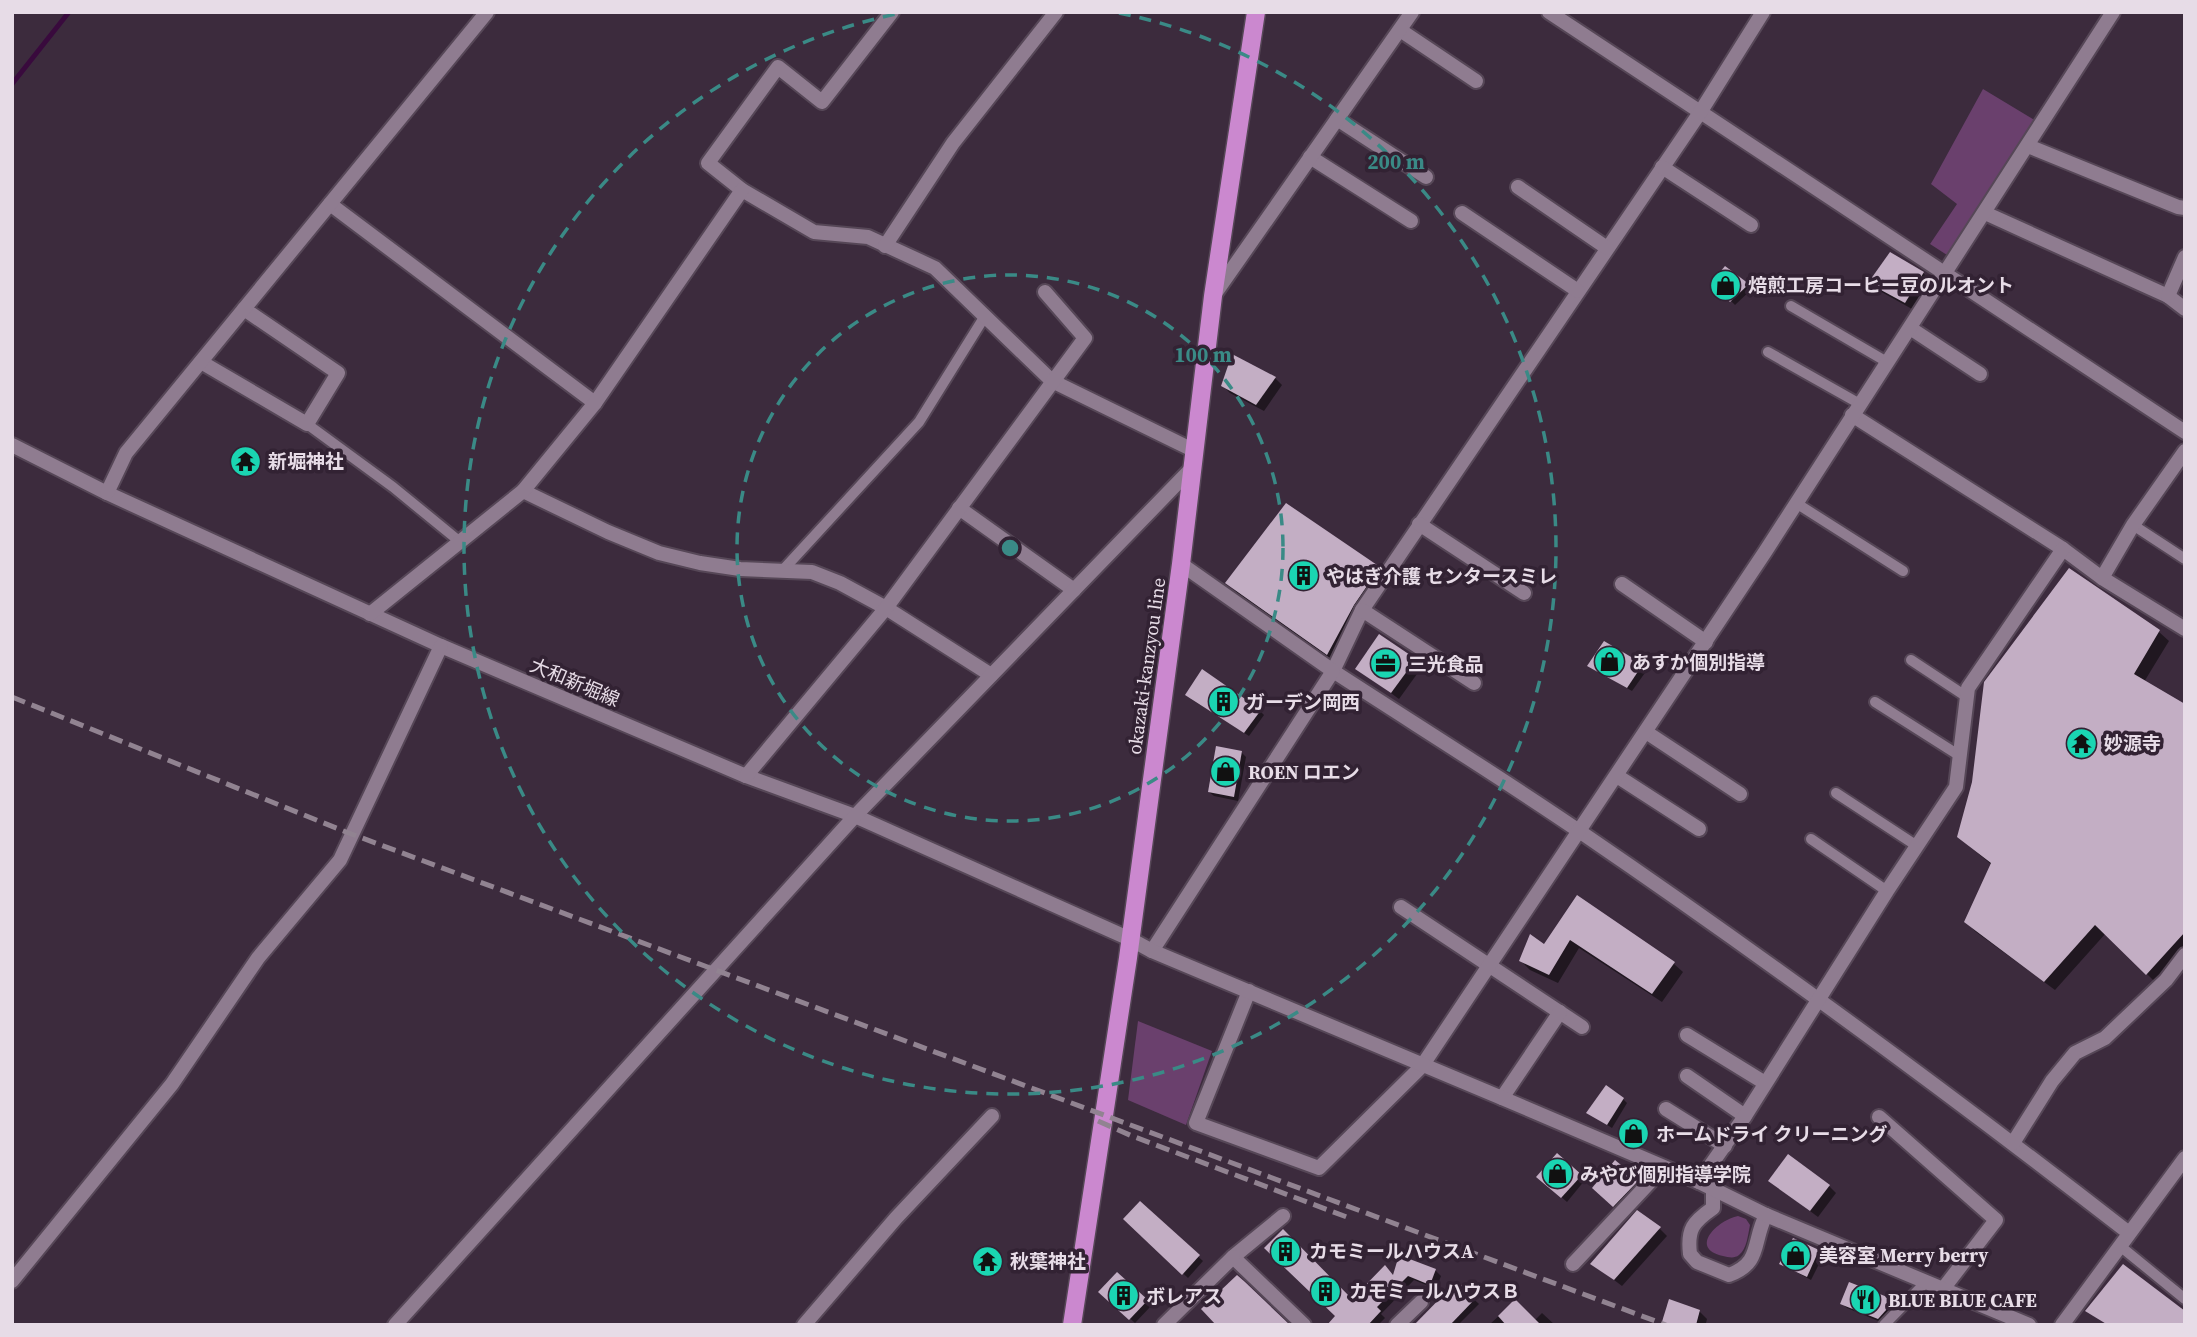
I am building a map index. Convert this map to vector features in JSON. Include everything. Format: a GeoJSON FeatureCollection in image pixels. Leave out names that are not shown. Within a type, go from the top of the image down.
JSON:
{"type":"FeatureCollection","features":[{"type":"Feature","properties":{"kind":"main road","name":"okazaki-kanzyou line"},"geometry":{"type":"LineString","coordinates":[[1073,1325],[1130,939],[1181,564],[1213,296],[1256,12]]}},
{"type":"Feature","properties":{"kind":"street"},"geometry":{"type":"LineString","coordinates":[[107,493],[126,453],[487,12]]}},
{"type":"Feature","properties":{"kind":"street"},"geometry":{"type":"LineString","coordinates":[[395,1325],[855,816],[1074,590],[1194,459],[1052,381],[935,268],[868,237],[814,232],[742,190],[708,163],[778,67],[822,102],[892,12]]}},
{"type":"Feature","properties":{"kind":"street"},"geometry":{"type":"LineString","coordinates":[[885,246],[953,144],[1056,12]]}},
{"type":"Feature","properties":{"kind":"street"},"geometry":{"type":"LineString","coordinates":[[1213,296],[1412,12]]}},
{"type":"Feature","properties":{"kind":"street"},"geometry":{"type":"LineString","coordinates":[[1549,12],[2185,432]]}},
{"type":"Feature","properties":{"kind":"street"},"geometry":{"type":"LineString","coordinates":[[1152,951],[1333,671],[1362,610],[1701,111],[1763,12]]}},
{"type":"Feature","properties":{"kind":"street"},"geometry":{"type":"LineString","coordinates":[[1250,991],[1196,1123],[1319,1168],[1422,1066],[1706,642],[2113,12]]}},
{"type":"Feature","properties":{"kind":"street"},"geometry":{"type":"LineString","coordinates":[[1400,30],[1476,81]]}},
{"type":"Feature","properties":{"kind":"street"},"geometry":{"type":"LineString","coordinates":[[1337,119],[1426,177]]}},
{"type":"Feature","properties":{"kind":"street"},"geometry":{"type":"LineString","coordinates":[[2028,146],[2185,208]]}},
{"type":"Feature","properties":{"kind":"street"},"geometry":{"type":"LineString","coordinates":[[1310,157],[1411,221]]}},
{"type":"Feature","properties":{"kind":"street"},"geometry":{"type":"LineString","coordinates":[[1662,167],[1751,225]]}},
{"type":"Feature","properties":{"kind":"street"},"geometry":{"type":"LineString","coordinates":[[1518,187],[1607,248]]}},
{"type":"Feature","properties":{"kind":"street"},"geometry":{"type":"LineString","coordinates":[[370,614],[523,491],[595,403],[742,190]]}},
{"type":"Feature","properties":{"kind":"street"},"geometry":{"type":"LineString","coordinates":[[330,204],[595,403]]}},
{"type":"Feature","properties":{"kind":"street"},"geometry":{"type":"LineString","coordinates":[[1462,213],[1578,291]]}},
{"type":"Feature","properties":{"kind":"street"},"geometry":{"type":"LineString","coordinates":[[1985,214],[2168,296],[2185,309]]}},
{"type":"Feature","properties":{"kind":"street"},"geometry":{"type":"LineString","coordinates":[[2168,296],[2185,257]]}},
{"type":"Feature","properties":{"kind":"street"},"geometry":{"type":"LineString","coordinates":[[746,776],[886,608],[1085,338],[1045,292]]}},
{"type":"Feature","properties":{"kind":"street"},"geometry":{"type":"LineString","coordinates":[[201,362],[307,424],[338,373],[244,309]]}},
{"type":"Feature","properties":{"kind":"street"},"geometry":{"type":"LineString","coordinates":[[1910,328],[1980,374]]}},
{"type":"Feature","properties":{"kind":"street"},"geometry":{"type":"LineString","coordinates":[[1856,409],[2102,578],[2185,629]]}},
{"type":"Feature","properties":{"kind":"street","name":"大和新堀線"},"geometry":{"type":"LineString","coordinates":[[12,445],[107,493],[441,646],[746,776],[855,816],[1152,951],[1699,1182],[1766,1214],[1943,1289],[1998,1319],[2029,1325]]}},
{"type":"Feature","properties":{"kind":"street"},"geometry":{"type":"LineString","coordinates":[[2102,578],[2133,525],[2185,452]]}},
{"type":"Feature","properties":{"kind":"street"},"geometry":{"type":"LineString","coordinates":[[523,491],[659,553],[740,569],[813,572],[886,608],[991,675]]}},
{"type":"Feature","properties":{"kind":"street"},"geometry":{"type":"LineString","coordinates":[[959,508],[1074,590]]}},
{"type":"Feature","properties":{"kind":"street"},"geometry":{"type":"LineString","coordinates":[[1419,524],[1524,593]]}},
{"type":"Feature","properties":{"kind":"street"},"geometry":{"type":"LineString","coordinates":[[1699,1182],[1745,1116],[1887,891],[1956,788],[1968,688],[2063,549]]}},
{"type":"Feature","properties":{"kind":"street"},"geometry":{"type":"LineString","coordinates":[[1181,564],[1333,671],[1580,832],[1820,999],[2129,1233]]}},
{"type":"Feature","properties":{"kind":"street"},"geometry":{"type":"LineString","coordinates":[[1622,584],[1706,642]]}},
{"type":"Feature","properties":{"kind":"street"},"geometry":{"type":"LineString","coordinates":[[1362,610],[1474,683]]}},
{"type":"Feature","properties":{"kind":"street"},"geometry":{"type":"LineString","coordinates":[[12,1282],[172,1084],[258,958],[340,860],[441,646]]}},
{"type":"Feature","properties":{"kind":"street"},"geometry":{"type":"LineString","coordinates":[[1646,732],[1740,794]]}},
{"type":"Feature","properties":{"kind":"street"},"geometry":{"type":"LineString","coordinates":[[1617,776],[1699,829]]}},
{"type":"Feature","properties":{"kind":"street"},"geometry":{"type":"LineString","coordinates":[[1401,907],[1582,1027]]}},
{"type":"Feature","properties":{"kind":"street"},"geometry":{"type":"LineString","coordinates":[[2013,1143],[2052,1081],[2075,1053],[2105,1038],[2166,980],[2185,955]]}},
{"type":"Feature","properties":{"kind":"street"},"geometry":{"type":"LineString","coordinates":[[1502,1098],[1560,1012]]}},
{"type":"Feature","properties":{"kind":"street"},"geometry":{"type":"LineString","coordinates":[[1687,1035],[1765,1083]]}},
{"type":"Feature","properties":{"kind":"street"},"geometry":{"type":"LineString","coordinates":[[1687,1076],[1745,1116]]}},
{"type":"Feature","properties":{"kind":"street"},"geometry":{"type":"LineString","coordinates":[[1666,1109],[1725,1146]]}},
{"type":"Feature","properties":{"kind":"street"},"geometry":{"type":"LineString","coordinates":[[804,1325],[896,1217],[992,1116]]}},
{"type":"Feature","properties":{"kind":"street"},"geometry":{"type":"LineString","coordinates":[[1879,1117],[1996,1220],[1943,1289]]}},
{"type":"Feature","properties":{"kind":"street"},"geometry":{"type":"LineString","coordinates":[[2062,1325],[2185,1158]]}},
{"type":"Feature","properties":{"kind":"street"},"geometry":{"type":"LineString","coordinates":[[1573,1264],[1663,1168]]}},
{"type":"Feature","properties":{"kind":"street"},"geometry":{"type":"LineString","coordinates":[[1713,1189],[1713,1209],[1696,1219],[1690,1233],[1690,1254],[1697,1262],[1729,1275],[1744,1270],[1752,1261],[1758,1229],[1766,1214]]}},
{"type":"Feature","properties":{"kind":"street"},"geometry":{"type":"LineString","coordinates":[[1164,1325],[1233,1257],[1283,1216]]}},
{"type":"Feature","properties":{"kind":"street"},"geometry":{"type":"LineString","coordinates":[[1233,1257],[1304,1325]]}},
{"type":"Feature","properties":{"kind":"street"},"geometry":{"type":"LineString","coordinates":[[1397,1325],[1421,1302]]}},
{"type":"Feature","properties":{"kind":"lane"},"geometry":{"type":"LineString","coordinates":[[1791,306],[1887,362]]}},
{"type":"Feature","properties":{"kind":"lane"},"geometry":{"type":"LineString","coordinates":[[782,570],[919,422],[985,316]]}},
{"type":"Feature","properties":{"kind":"lane"},"geometry":{"type":"LineString","coordinates":[[1768,352],[1856,409]]}},
{"type":"Feature","properties":{"kind":"lane"},"geometry":{"type":"LineString","coordinates":[[307,424],[394,487],[459,541]]}},
{"type":"Feature","properties":{"kind":"lane"},"geometry":{"type":"LineString","coordinates":[[1796,503],[1903,570]]}},
{"type":"Feature","properties":{"kind":"lane"},"geometry":{"type":"LineString","coordinates":[[2133,525],[2185,559]]}},
{"type":"Feature","properties":{"kind":"lane"},"geometry":{"type":"LineString","coordinates":[[1911,660],[1967,697]]}},
{"type":"Feature","properties":{"kind":"lane"},"geometry":{"type":"LineString","coordinates":[[1875,702],[1960,756]]}},
{"type":"Feature","properties":{"kind":"lane"},"geometry":{"type":"LineString","coordinates":[[1836,793],[1917,846]]}},
{"type":"Feature","properties":{"kind":"lane"},"geometry":{"type":"LineString","coordinates":[[1811,839],[1887,891]]}},
{"type":"Feature","properties":{"kind":"lane"},"geometry":{"type":"LineString","coordinates":[[2120,1246],[2185,1299]]}},
{"type":"Feature","properties":{"kind":"lane"},"geometry":{"type":"LineString","coordinates":[[1884,1325],[1926,1282]]}},
{"type":"Feature","properties":{"kind":"shaded area"},"geometry":{"type":"Polygon","coordinates":[[[1983,89],[2036,121],[1947,255],[1930,244],[1957,204],[1931,184],[1983,89]]]}},
{"type":"Feature","properties":{"kind":"shaded area"},"geometry":{"type":"Polygon","coordinates":[[[1138,1021],[1212,1051],[1186,1125],[1128,1100],[1138,1021]]]}},
{"type":"Feature","properties":{"kind":"shaded area"},"geometry":{"type":"Polygon","coordinates":[[[1738,1216],[1746,1219],[1750,1225],[1742,1252],[1731,1257],[1713,1252],[1708,1247],[1710,1235],[1722,1223],[1738,1216]]]}},
{"type":"Feature","properties":{"kind":"building"},"geometry":{"type":"Polygon","coordinates":[[[1890,252],[1924,272],[1905,303],[1868,283],[1890,252]]]}},
{"type":"Feature","properties":{"kind":"building"},"geometry":{"type":"Polygon","coordinates":[[[1725,266],[1749,284],[1730,302],[1711,283],[1725,266]]]}},
{"type":"Feature","properties":{"kind":"building"},"geometry":{"type":"Polygon","coordinates":[[[1232,354],[1276,377],[1256,405],[1221,386],[1232,354]]]}},
{"type":"Feature","properties":{"kind":"building","name":"やはぎ介護 センタースミレ"},"geometry":{"type":"Polygon","coordinates":[[[1286,503],[1380,567],[1354,605],[1327,655],[1225,583],[1286,503]]]}},
{"type":"Feature","properties":{"kind":"building","name":"妙源寺"},"geometry":{"type":"Polygon","coordinates":[[[2069,568],[2160,630],[2134,674],[2185,704],[2185,932],[2146,975],[2095,925],[2044,982],[1964,922],[1991,863],[1957,837],[1972,782],[1984,682],[2069,568]]]}},
{"type":"Feature","properties":{"kind":"building","name":"三光食品"},"geometry":{"type":"Polygon","coordinates":[[[1379,634],[1416,659],[1391,693],[1355,669],[1379,634]]]}},
{"type":"Feature","properties":{"kind":"building"},"geometry":{"type":"Polygon","coordinates":[[[1604,641],[1643,664],[1627,688],[1587,666],[1604,641]]]}},
{"type":"Feature","properties":{"kind":"building","name":"ガーデン岡西"},"geometry":{"type":"Polygon","coordinates":[[[1202,669],[1261,710],[1244,733],[1185,695],[1202,669]]]}},
{"type":"Feature","properties":{"kind":"building","name":"ROEN ロエン"},"geometry":{"type":"Polygon","coordinates":[[[1216,746],[1242,751],[1234,797],[1208,792],[1216,746]]]}},
{"type":"Feature","properties":{"kind":"building"},"geometry":{"type":"Polygon","coordinates":[[[1577,895],[1675,962],[1652,994],[1570,940],[1549,975],[1519,961],[1530,934],[1544,944],[1577,895]]]}},
{"type":"Feature","properties":{"kind":"building"},"geometry":{"type":"Polygon","coordinates":[[[1606,1085],[1624,1098],[1607,1125],[1586,1113],[1606,1085]]]}},
{"type":"Feature","properties":{"kind":"building"},"geometry":{"type":"Polygon","coordinates":[[[1557,1153],[1582,1175],[1561,1198],[1536,1177],[1557,1153]]]}},
{"type":"Feature","properties":{"kind":"building"},"geometry":{"type":"Polygon","coordinates":[[[1788,1154],[1830,1185],[1810,1211],[1768,1181],[1788,1154]]]}},
{"type":"Feature","properties":{"kind":"building"},"geometry":{"type":"Polygon","coordinates":[[[1615,1160],[1639,1180],[1613,1207],[1592,1188],[1615,1160]]]}},
{"type":"Feature","properties":{"kind":"building"},"geometry":{"type":"Polygon","coordinates":[[[1140,1201],[1200,1255],[1182,1275],[1123,1219],[1140,1201]]]}},
{"type":"Feature","properties":{"kind":"building"},"geometry":{"type":"Polygon","coordinates":[[[1637,1210],[1661,1227],[1614,1280],[1590,1264],[1637,1210]]]}},
{"type":"Feature","properties":{"kind":"building"},"geometry":{"type":"Polygon","coordinates":[[[1283,1229],[1352,1299],[1385,1265],[1393,1275],[1399,1255],[1436,1269],[1430,1285],[1408,1276],[1377,1307],[1381,1311],[1368,1325],[1327,1325],[1335,1316],[1264,1248],[1283,1229]]]}},
{"type":"Feature","properties":{"kind":"building"},"geometry":{"type":"Polygon","coordinates":[[[1793,1238],[1819,1250],[1807,1277],[1779,1264],[1793,1238]]]}},
{"type":"Feature","properties":{"kind":"building"},"geometry":{"type":"Polygon","coordinates":[[[2123,1264],[2185,1311],[2185,1325],[2108,1325],[2085,1311],[2123,1264]]]}},
{"type":"Feature","properties":{"kind":"building","name":"ボレアス"},"geometry":{"type":"Polygon","coordinates":[[[1117,1272],[1148,1300],[1129,1320],[1098,1292],[1117,1272]]]}},
{"type":"Feature","properties":{"kind":"building"},"geometry":{"type":"Polygon","coordinates":[[[1237,1275],[1290,1325],[1216,1325],[1201,1309],[1237,1275]]]}},
{"type":"Feature","properties":{"kind":"building"},"geometry":{"type":"Polygon","coordinates":[[[1457,1281],[1476,1298],[1450,1325],[1414,1325],[1457,1281]]]}},
{"type":"Feature","properties":{"kind":"building"},"geometry":{"type":"Polygon","coordinates":[[[1849,1282],[1895,1300],[1878,1319],[1840,1304],[1849,1282]]]}},
{"type":"Feature","properties":{"kind":"building"},"geometry":{"type":"Polygon","coordinates":[[[1515,1299],[1541,1325],[1506,1325],[1498,1316],[1515,1299]]]}},
{"type":"Feature","properties":{"kind":"building"},"geometry":{"type":"Polygon","coordinates":[[[1669,1299],[1700,1310],[1696,1325],[1661,1325],[1669,1299]]]}},
{"type":"Feature","properties":{"kind":"waterway"},"geometry":{"type":"LineString","coordinates":[[12,84],[69,12]]}},
{"type":"Feature","properties":{"kind":"railway"},"geometry":{"type":"LineString","coordinates":[[12,697],[346,832],[1666,1325]]}},
{"type":"Feature","properties":{"kind":"railway"},"geometry":{"type":"LineString","coordinates":[[1098,1121],[1352,1219]]}},
{"type":"Feature","properties":{"kind":"place","name":"焙煎工房コーヒー豆のルオント"},"geometry":{"type":"Point","coordinates":[1725,285]}},
{"type":"Feature","properties":{"kind":"place","name":"新堀神社"},"geometry":{"type":"Point","coordinates":[245,461]}},
{"type":"Feature","properties":{"kind":"place","name":"やはぎ介護 センタースミレ"},"geometry":{"type":"Point","coordinates":[1303,576]}},
{"type":"Feature","properties":{"kind":"place","name":"あすか個別指導"},"geometry":{"type":"Point","coordinates":[1609,662]}},
{"type":"Feature","properties":{"kind":"place","name":"三光食品"},"geometry":{"type":"Point","coordinates":[1385,664]}},
{"type":"Feature","properties":{"kind":"place","name":"ガーデン岡西"},"geometry":{"type":"Point","coordinates":[1223,702]}},
{"type":"Feature","properties":{"kind":"place","name":"妙源寺"},"geometry":{"type":"Point","coordinates":[2081,743]}},
{"type":"Feature","properties":{"kind":"place","name":"ROEN ロエン"},"geometry":{"type":"Point","coordinates":[1225,772]}},
{"type":"Feature","properties":{"kind":"place","name":"ホームドライ クリーニング"},"geometry":{"type":"Point","coordinates":[1633,1134]}},
{"type":"Feature","properties":{"kind":"place","name":"みやび個別指導学院"},"geometry":{"type":"Point","coordinates":[1557,1174]}},
{"type":"Feature","properties":{"kind":"place","name":"カモミールハウスA"},"geometry":{"type":"Point","coordinates":[1286,1251]}},
{"type":"Feature","properties":{"kind":"place","name":"美容室 Merry berry"},"geometry":{"type":"Point","coordinates":[1796,1255]}},
{"type":"Feature","properties":{"kind":"place","name":"秋葉神社"},"geometry":{"type":"Point","coordinates":[987,1261]}},
{"type":"Feature","properties":{"kind":"place","name":"カモミールハウスＢ"},"geometry":{"type":"Point","coordinates":[1326,1291]}},
{"type":"Feature","properties":{"kind":"place","name":"ボレアス"},"geometry":{"type":"Point","coordinates":[1123,1296]}},
{"type":"Feature","properties":{"kind":"place","name":"BLUE BLUE CAFE"},"geometry":{"type":"Point","coordinates":[1865,1300]}}]}
